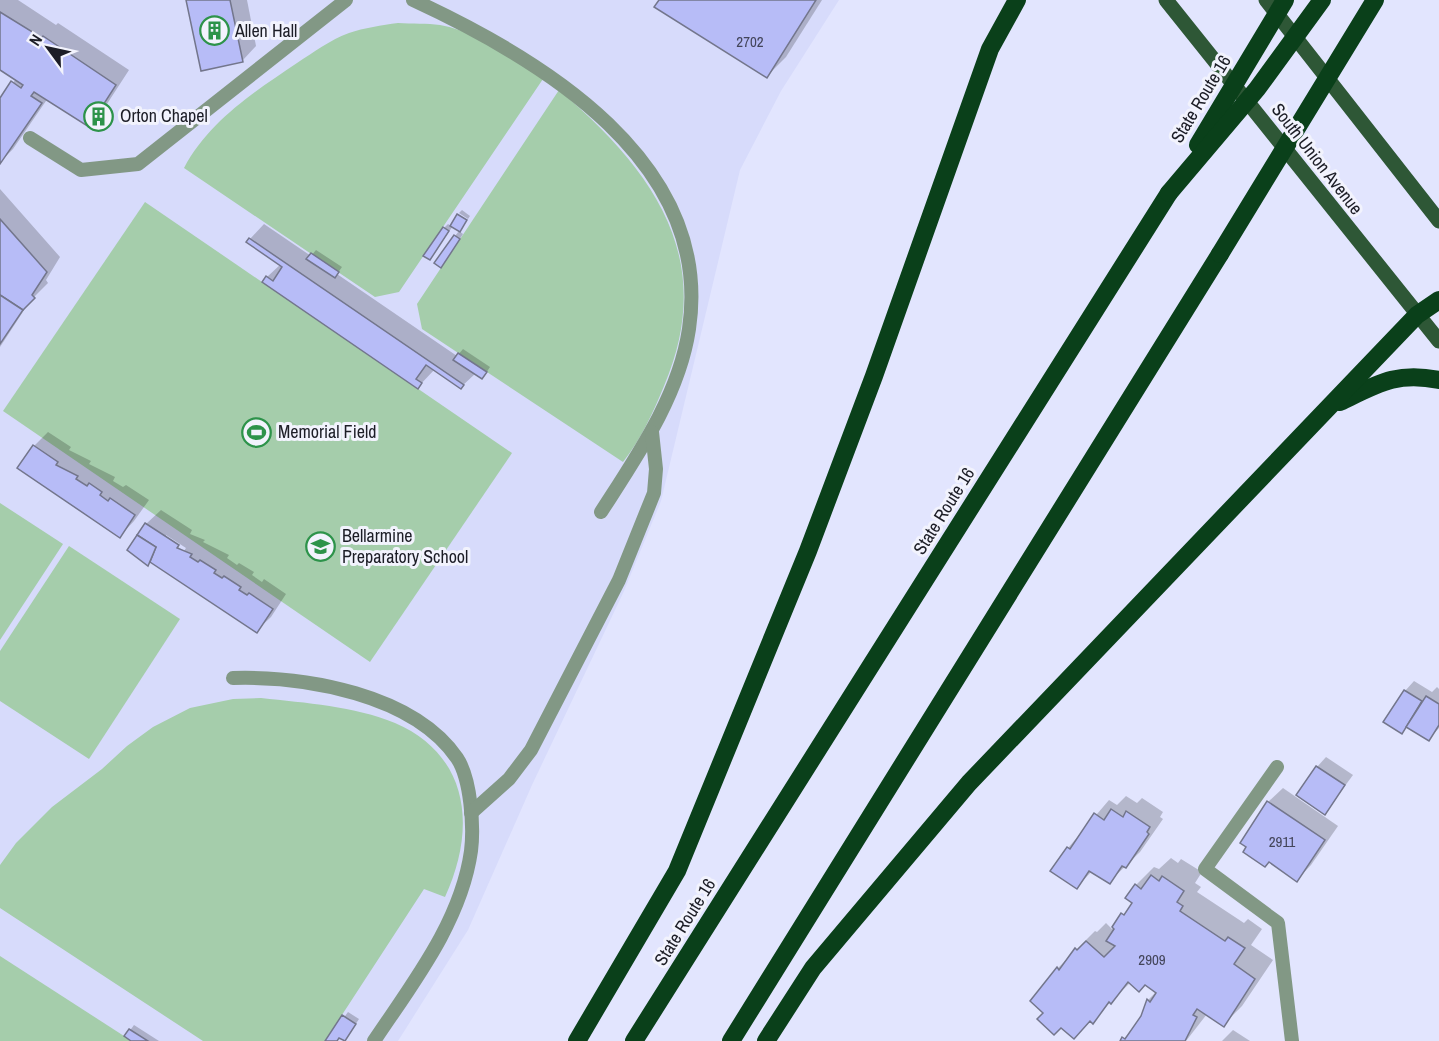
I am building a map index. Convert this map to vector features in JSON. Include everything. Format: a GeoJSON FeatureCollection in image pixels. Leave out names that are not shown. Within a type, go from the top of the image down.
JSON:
{"type":"FeatureCollection","features":[{"type":"Feature","properties":{"kind":"highway"},"geometry":{"type":"LineString","coordinates":[[577,1041],[676,871],[812,540],[874,376],[990,49],[1017,0]]}},
{"type":"Feature","properties":{"kind":"highway","name":"State Route 16"},"geometry":{"type":"LineString","coordinates":[[634,1041],[1169,193],[1285,0]]}},
{"type":"Feature","properties":{"kind":"highway"},"geometry":{"type":"LineString","coordinates":[[1169,193],[1257,88],[1322,0]]}},
{"type":"Feature","properties":{"kind":"highway"},"geometry":{"type":"LineString","coordinates":[[731,1041],[1220,254],[1375,0]]}},
{"type":"Feature","properties":{"kind":"highway"},"geometry":{"type":"LineString","coordinates":[[766,1041],[813,968],[969,783],[1417,315],[1439,300]]}},
{"type":"Feature","properties":{"kind":"highway"},"geometry":{"type":"LineString","coordinates":[[1328,408],[1389,378],[1424,377],[1439,380]]}},
{"type":"Feature","properties":{"kind":"main road","name":"South Union Avenue"},"geometry":{"type":"LineString","coordinates":[[1166,0],[1439,341]]}},
{"type":"Feature","properties":{"kind":"main road"},"geometry":{"type":"LineString","coordinates":[[1266,0],[1439,221]]}},
{"type":"Feature","properties":{"kind":"lane"},"geometry":{"type":"LineString","coordinates":[[30,138],[81,170],[138,164],[346,0]]}},
{"type":"Feature","properties":{"kind":"lane"},"geometry":{"type":"LineString","coordinates":[[413,0],[518,55],[573,93],[616,130],[646,166],[666,199],[680,232],[687,261],[692,300],[689,331],[652,432],[601,512]]}},
{"type":"Feature","properties":{"kind":"lane"},"geometry":{"type":"LineString","coordinates":[[471,813],[509,779],[531,750],[619,580],[654,494],[656,469],[652,432]]}},
{"type":"Feature","properties":{"kind":"lane"},"geometry":{"type":"LineString","coordinates":[[233,678],[272,677],[323,685],[367,698],[424,722],[441,737],[458,760],[471,813],[471,852],[446,928],[374,1041]]}},
{"type":"Feature","properties":{"kind":"lane"},"geometry":{"type":"LineString","coordinates":[[1277,767],[1205,869],[1278,922],[1292,1041]]}},
{"type":"Feature","properties":{"kind":"shaded area","name":"Bellarmine Preparatory School"},"geometry":{"type":"Polygon","coordinates":[[[0,0],[839,0],[781,91],[740,170],[661,501],[624,591],[532,785],[468,930],[398,1041],[0,1041],[0,0]]]}},
{"type":"Feature","properties":{"kind":"green space"},"geometry":{"type":"Polygon","coordinates":[[[398,23],[440,25],[468,33],[543,79],[399,292],[375,297],[184,168],[194,151],[219,122],[249,97],[322,46],[355,31],[398,23]]]}},
{"type":"Feature","properties":{"kind":"green space"},"geometry":{"type":"Polygon","coordinates":[[[559,90],[623,153],[648,186],[667,221],[680,258],[684,298],[679,340],[655,406],[641,435],[623,462],[422,329],[417,304],[559,90]]]}},
{"type":"Feature","properties":{"kind":"green space","name":"Memorial Field"},"geometry":{"type":"Polygon","coordinates":[[[145,202],[512,453],[370,662],[3,411],[145,202]]]}},
{"type":"Feature","properties":{"kind":"green space"},"geometry":{"type":"Polygon","coordinates":[[[0,503],[63,544],[0,640],[0,503]]]}},
{"type":"Feature","properties":{"kind":"green space"},"geometry":{"type":"Polygon","coordinates":[[[69,546],[180,619],[89,759],[0,701],[0,651],[69,546]]]}},
{"type":"Feature","properties":{"kind":"green space"},"geometry":{"type":"Polygon","coordinates":[[[261,698],[346,709],[395,723],[420,737],[439,755],[452,775],[460,797],[463,821],[461,846],[455,872],[445,897],[424,889],[325,1041],[203,1041],[0,908],[0,865],[16,843],[52,807],[102,769],[127,746],[153,727],[190,708],[233,699],[261,698]]]}},
{"type":"Feature","properties":{"kind":"green space"},"geometry":{"type":"Polygon","coordinates":[[[0,956],[124,1036],[131,1041],[0,1041],[0,956]]]}},
{"type":"Feature","properties":{"kind":"building","name":"Allen Hall"},"geometry":{"type":"Polygon","coordinates":[[[186,0],[230,0],[243,62],[201,71],[186,0]]]}},
{"type":"Feature","properties":{"kind":"building"},"geometry":{"type":"Polygon","coordinates":[[[659,0],[816,0],[767,78],[654,7],[659,0]]]}},
{"type":"Feature","properties":{"kind":"building"},"geometry":{"type":"Polygon","coordinates":[[[0,12],[42,38],[43,36],[116,85],[89,127],[34,92],[31,96],[42,103],[0,164],[0,98],[11,81],[21,88],[23,85],[0,70],[0,12]]]}},
{"type":"Feature","properties":{"kind":"building","name":"Orton Chapel"},"geometry":{"type":"Polygon","coordinates":[[[100,110],[104,119],[100,126],[89,127],[100,110]]]}},
{"type":"Feature","properties":{"kind":"building"},"geometry":{"type":"Polygon","coordinates":[[[457,214],[467,220],[460,232],[450,226],[457,214]]]}},
{"type":"Feature","properties":{"kind":"building"},"geometry":{"type":"Polygon","coordinates":[[[0,219],[47,272],[32,295],[35,298],[23,310],[0,295],[0,219]]]}},
{"type":"Feature","properties":{"kind":"building"},"geometry":{"type":"Polygon","coordinates":[[[443,227],[449,231],[430,260],[423,256],[443,227]]]}},
{"type":"Feature","properties":{"kind":"building"},"geometry":{"type":"Polygon","coordinates":[[[454,235],[460,239],[441,268],[434,263],[454,235]]]}},
{"type":"Feature","properties":{"kind":"building"},"geometry":{"type":"Polygon","coordinates":[[[249,238],[464,385],[461,389],[426,365],[416,379],[422,383],[418,389],[262,282],[266,276],[273,281],[282,267],[246,242],[249,238]]]}},
{"type":"Feature","properties":{"kind":"building"},"geometry":{"type":"Polygon","coordinates":[[[311,253],[339,272],[335,278],[306,259],[311,253]]]}},
{"type":"Feature","properties":{"kind":"building"},"geometry":{"type":"Polygon","coordinates":[[[0,295],[23,310],[0,344],[0,295]]]}},
{"type":"Feature","properties":{"kind":"building"},"geometry":{"type":"Polygon","coordinates":[[[458,353],[487,372],[482,379],[453,360],[458,353]]]}},
{"type":"Feature","properties":{"kind":"building"},"geometry":{"type":"Polygon","coordinates":[[[33,445],[58,462],[56,465],[78,476],[76,479],[87,486],[89,483],[102,492],[100,495],[108,501],[110,498],[135,515],[120,538],[17,468],[33,445]]]}},
{"type":"Feature","properties":{"kind":"building"},"geometry":{"type":"Polygon","coordinates":[[[145,523],[179,545],[177,548],[192,554],[190,557],[216,570],[214,573],[222,578],[224,576],[241,587],[239,590],[247,595],[249,593],[273,609],[257,633],[150,562],[156,547],[137,535],[145,523]]]}},
{"type":"Feature","properties":{"kind":"building"},"geometry":{"type":"Polygon","coordinates":[[[137,535],[156,547],[148,566],[127,550],[137,535]]]}},
{"type":"Feature","properties":{"kind":"building"},"geometry":{"type":"Polygon","coordinates":[[[1404,690],[1422,701],[1402,734],[1383,722],[1404,690]]]}},
{"type":"Feature","properties":{"kind":"building"},"geometry":{"type":"Polygon","coordinates":[[[1426,696],[1439,704],[1439,725],[1429,741],[1406,727],[1426,696]]]}},
{"type":"Feature","properties":{"kind":"building"},"geometry":{"type":"Polygon","coordinates":[[[1316,766],[1345,785],[1325,815],[1296,795],[1316,766]]]}},
{"type":"Feature","properties":{"kind":"building"},"geometry":{"type":"Polygon","coordinates":[[[1267,801],[1325,840],[1297,882],[1269,862],[1265,867],[1243,852],[1246,847],[1240,843],[1267,801]]]}},
{"type":"Feature","properties":{"kind":"building"},"geometry":{"type":"Polygon","coordinates":[[[1111,809],[1123,817],[1126,811],[1150,827],[1147,832],[1149,834],[1126,868],[1122,866],[1110,884],[1089,871],[1077,889],[1050,871],[1067,847],[1070,849],[1094,813],[1104,820],[1111,809]]]}},
{"type":"Feature","properties":{"kind":"building"},"geometry":{"type":"Polygon","coordinates":[[[1151,875],[1159,881],[1162,876],[1184,891],[1177,902],[1183,906],[1180,911],[1225,941],[1228,937],[1245,948],[1234,964],[1255,979],[1224,1027],[1197,1009],[1193,1015],[1197,1017],[1185,1041],[1120,1041],[1122,1037],[1125,1039],[1141,1016],[1147,999],[1150,1002],[1156,993],[1145,985],[1139,992],[1128,982],[1093,1024],[1090,1021],[1074,1039],[1061,1028],[1054,1035],[1037,1019],[1043,1013],[1030,1001],[1057,967],[1059,970],[1075,948],[1077,950],[1086,941],[1104,957],[1115,946],[1106,941],[1121,913],[1124,915],[1132,903],[1125,898],[1135,884],[1141,889],[1151,875]]]}},
{"type":"Feature","properties":{"kind":"building"},"geometry":{"type":"Polygon","coordinates":[[[342,1015],[356,1024],[345,1041],[339,1038],[337,1041],[325,1041],[342,1015]]]}},
{"type":"Feature","properties":{"kind":"building"},"geometry":{"type":"Polygon","coordinates":[[[129,1029],[148,1041],[131,1041],[124,1036],[129,1029]]]}},
{"type":"Feature","properties":{"kind":"place","name":"Allen Hall"},"geometry":{"type":"Point","coordinates":[214,31]}},
{"type":"Feature","properties":{"kind":"place","name":"Orton Chapel"},"geometry":{"type":"Point","coordinates":[99,116]}},
{"type":"Feature","properties":{"kind":"place","name":"Memorial Field"},"geometry":{"type":"Point","coordinates":[257,432]}},
{"type":"Feature","properties":{"kind":"place","name":"Bellarmine Preparatory School"},"geometry":{"type":"Point","coordinates":[321,546]}}]}
